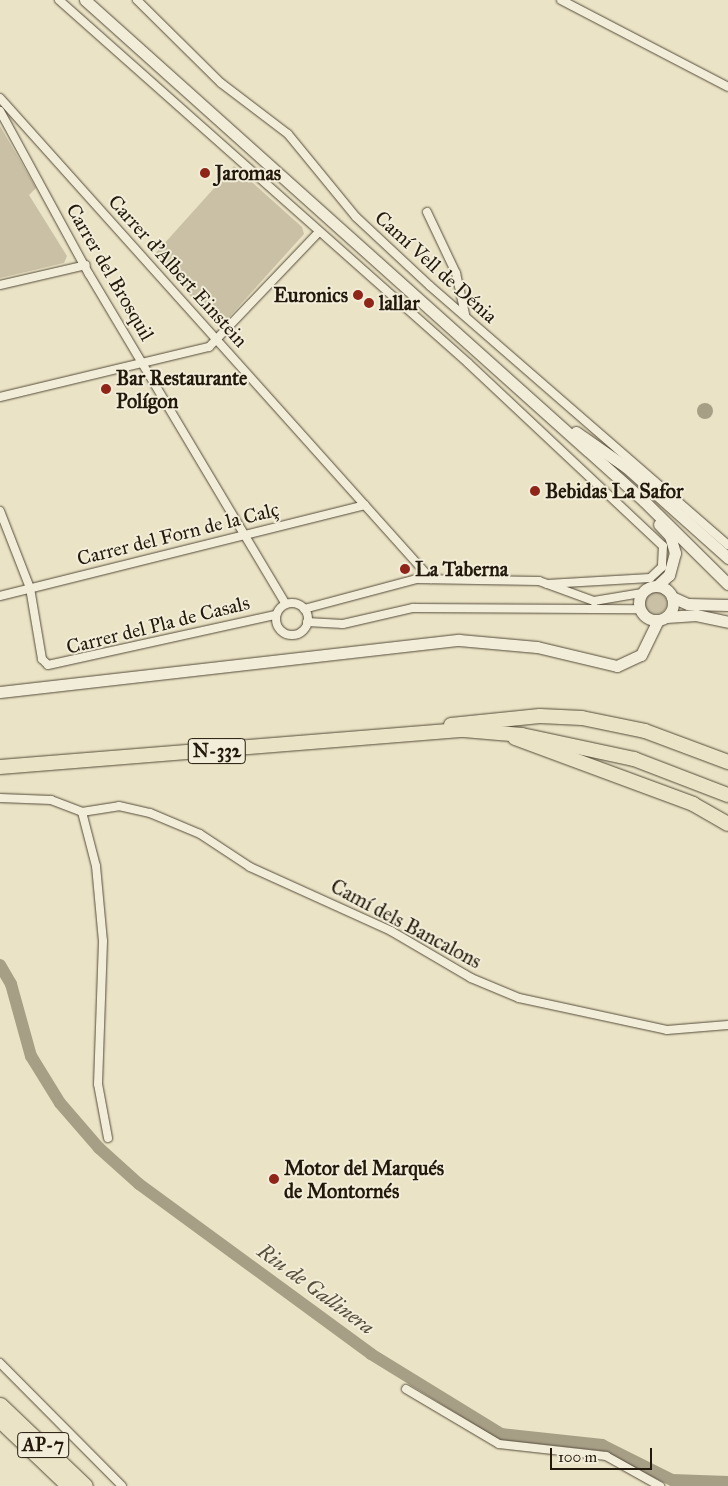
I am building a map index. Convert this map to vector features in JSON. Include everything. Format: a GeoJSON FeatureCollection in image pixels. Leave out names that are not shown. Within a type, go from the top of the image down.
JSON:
{"type":"FeatureCollection","features":[{"type":"Feature","properties":{"kind":"highway"},"geometry":{"type":"LineString","coordinates":[[434,730],[470,721],[582,718],[645,731],[728,762]]}},
{"type":"Feature","properties":{"kind":"highway","name":"N-332"},"geometry":{"type":"LineString","coordinates":[[0,767],[434,730],[508,734],[634,759],[725,794]]}},
{"type":"Feature","properties":{"kind":"highway"},"geometry":{"type":"LineString","coordinates":[[508,734],[532,747],[693,804],[728,824]]}},
{"type":"Feature","properties":{"kind":"highway","name":"AP-7"},"geometry":{"type":"LineString","coordinates":[[0,1405],[85,1486]]}},
{"type":"Feature","properties":{"kind":"highway","name":"AP-7"},"geometry":{"type":"LineString","coordinates":[[0,1420],[69,1486]]}},
{"type":"Feature","properties":{"kind":"main road"},"geometry":{"type":"LineString","coordinates":[[85,0],[554,421],[728,584]]}},
{"type":"Feature","properties":{"kind":"main road"},"geometry":{"type":"LineString","coordinates":[[554,421],[626,467],[728,558]]}},
{"type":"Feature","properties":{"kind":"main road"},"geometry":{"type":"LineString","coordinates":[[554,421],[670,536],[674,562],[667,578],[642,593],[656,615]]}},
{"type":"Feature","properties":{"kind":"main road"},"geometry":{"type":"LineString","coordinates":[[656,586],[672,597],[688,604]]}},
{"type":"Feature","properties":{"kind":"main road"},"geometry":{"type":"LineString","coordinates":[[0,692],[459,640],[537,647],[616,666],[641,655],[652,636],[656,615],[672,597]]}},
{"type":"Feature","properties":{"kind":"main road"},"geometry":{"type":"LineString","coordinates":[[656,615],[688,604],[728,605]]}},
{"type":"Feature","properties":{"kind":"main road"},"geometry":{"type":"LineString","coordinates":[[656,615],[696,615],[728,622]]}},
{"type":"Feature","properties":{"kind":"street"},"geometry":{"type":"LineString","coordinates":[[59,0],[654,533],[663,546],[665,561],[656,574],[643,580],[547,584],[431,579],[408,580],[304,609],[286,604],[276,615],[278,626],[290,634],[301,631],[307,622],[304,609]]}},
{"type":"Feature","properties":{"kind":"street","name":"Camí Vell de Dénia"},"geometry":{"type":"LineString","coordinates":[[137,0],[221,83],[288,134],[356,217],[728,545]]}},
{"type":"Feature","properties":{"kind":"street"},"geometry":{"type":"LineString","coordinates":[[561,0],[728,87]]}},
{"type":"Feature","properties":{"kind":"street","name":"Carrer d'Albert Einstein"},"geometry":{"type":"LineString","coordinates":[[0,98],[220,341],[431,579]]}},
{"type":"Feature","properties":{"kind":"street","name":"Carrer del Brosquil"},"geometry":{"type":"LineString","coordinates":[[0,111],[86,265],[286,604]]}},
{"type":"Feature","properties":{"kind":"street"},"geometry":{"type":"LineString","coordinates":[[427,212],[456,274],[465,314]]}},
{"type":"Feature","properties":{"kind":"street"},"geometry":{"type":"LineString","coordinates":[[0,397],[220,341],[318,233]]}},
{"type":"Feature","properties":{"kind":"street"},"geometry":{"type":"LineString","coordinates":[[0,285],[86,265]]}},
{"type":"Feature","properties":{"kind":"street","name":"Carrer del Forn de la Calç"},"geometry":{"type":"LineString","coordinates":[[0,596],[364,505]]}},
{"type":"Feature","properties":{"kind":"street"},"geometry":{"type":"LineString","coordinates":[[0,511],[30,588]]}},
{"type":"Feature","properties":{"kind":"street"},"geometry":{"type":"LineString","coordinates":[[547,584],[588,600],[621,600],[642,593]]}},
{"type":"Feature","properties":{"kind":"street","name":"Carrer del Pla de Casals"},"geometry":{"type":"LineString","coordinates":[[30,588],[42,659],[48,665],[276,615]]}},
{"type":"Feature","properties":{"kind":"street"},"geometry":{"type":"LineString","coordinates":[[307,622],[343,624],[413,608],[656,615]]}},
{"type":"Feature","properties":{"kind":"street"},"geometry":{"type":"LineString","coordinates":[[0,798],[52,800],[82,812],[96,866],[103,941],[98,1084],[108,1138]]}},
{"type":"Feature","properties":{"kind":"street","name":"Camí dels Bancalons"},"geometry":{"type":"LineString","coordinates":[[82,812],[119,806],[170,821],[200,834],[250,867],[391,931],[471,978],[519,998],[667,1030],[728,1025]]}},
{"type":"Feature","properties":{"kind":"street"},"geometry":{"type":"LineString","coordinates":[[0,1362],[122,1486]]}},
{"type":"Feature","properties":{"kind":"street"},"geometry":{"type":"LineString","coordinates":[[406,1389],[499,1444],[600,1454],[660,1486]]}},
{"type":"Feature","properties":{"kind":"shaded area"},"geometry":{"type":"Polygon","coordinates":[[[0,126],[36,188],[29,195],[67,256],[64,263],[0,278],[0,126]]]}},
{"type":"Feature","properties":{"kind":"shaded area"},"geometry":{"type":"Polygon","coordinates":[[[234,166],[302,227],[304,234],[222,325],[215,324],[154,255],[234,166]]]}},
{"type":"Feature","properties":{"kind":"shaded area"},"geometry":{"type":"Polygon","coordinates":[[[705,403],[713,411],[705,419],[697,411],[705,403]]]}},
{"type":"Feature","properties":{"kind":"shaded area"},"geometry":{"type":"Polygon","coordinates":[[[656,592],[664,595],[667,603],[664,611],[656,614],[648,611],[645,603],[648,595],[656,592]]]}},
{"type":"Feature","properties":{"kind":"waterway","name":"Riu de Gallinera"},"geometry":{"type":"LineString","coordinates":[[0,965],[11,984],[31,1056],[60,1103],[99,1148],[139,1184],[371,1354],[501,1434],[602,1445],[672,1480],[728,1482]]}},
{"type":"Feature","properties":{"kind":"place","name":"Jaromas"},"geometry":{"type":"Point","coordinates":[205,173]}},
{"type":"Feature","properties":{"kind":"place","name":"Euronics"},"geometry":{"type":"Point","coordinates":[358,295]}},
{"type":"Feature","properties":{"kind":"place","name":"lallar"},"geometry":{"type":"Point","coordinates":[369,303]}},
{"type":"Feature","properties":{"kind":"place","name":"Bar Restaurante Polígon"},"geometry":{"type":"Point","coordinates":[106,389]}},
{"type":"Feature","properties":{"kind":"place","name":"Bebidas La Safor"},"geometry":{"type":"Point","coordinates":[535,491]}},
{"type":"Feature","properties":{"kind":"place","name":"La Taberna"},"geometry":{"type":"Point","coordinates":[405,569]}},
{"type":"Feature","properties":{"kind":"place","name":"Motor del Marqués de Montornés"},"geometry":{"type":"Point","coordinates":[274,1179]}}]}
